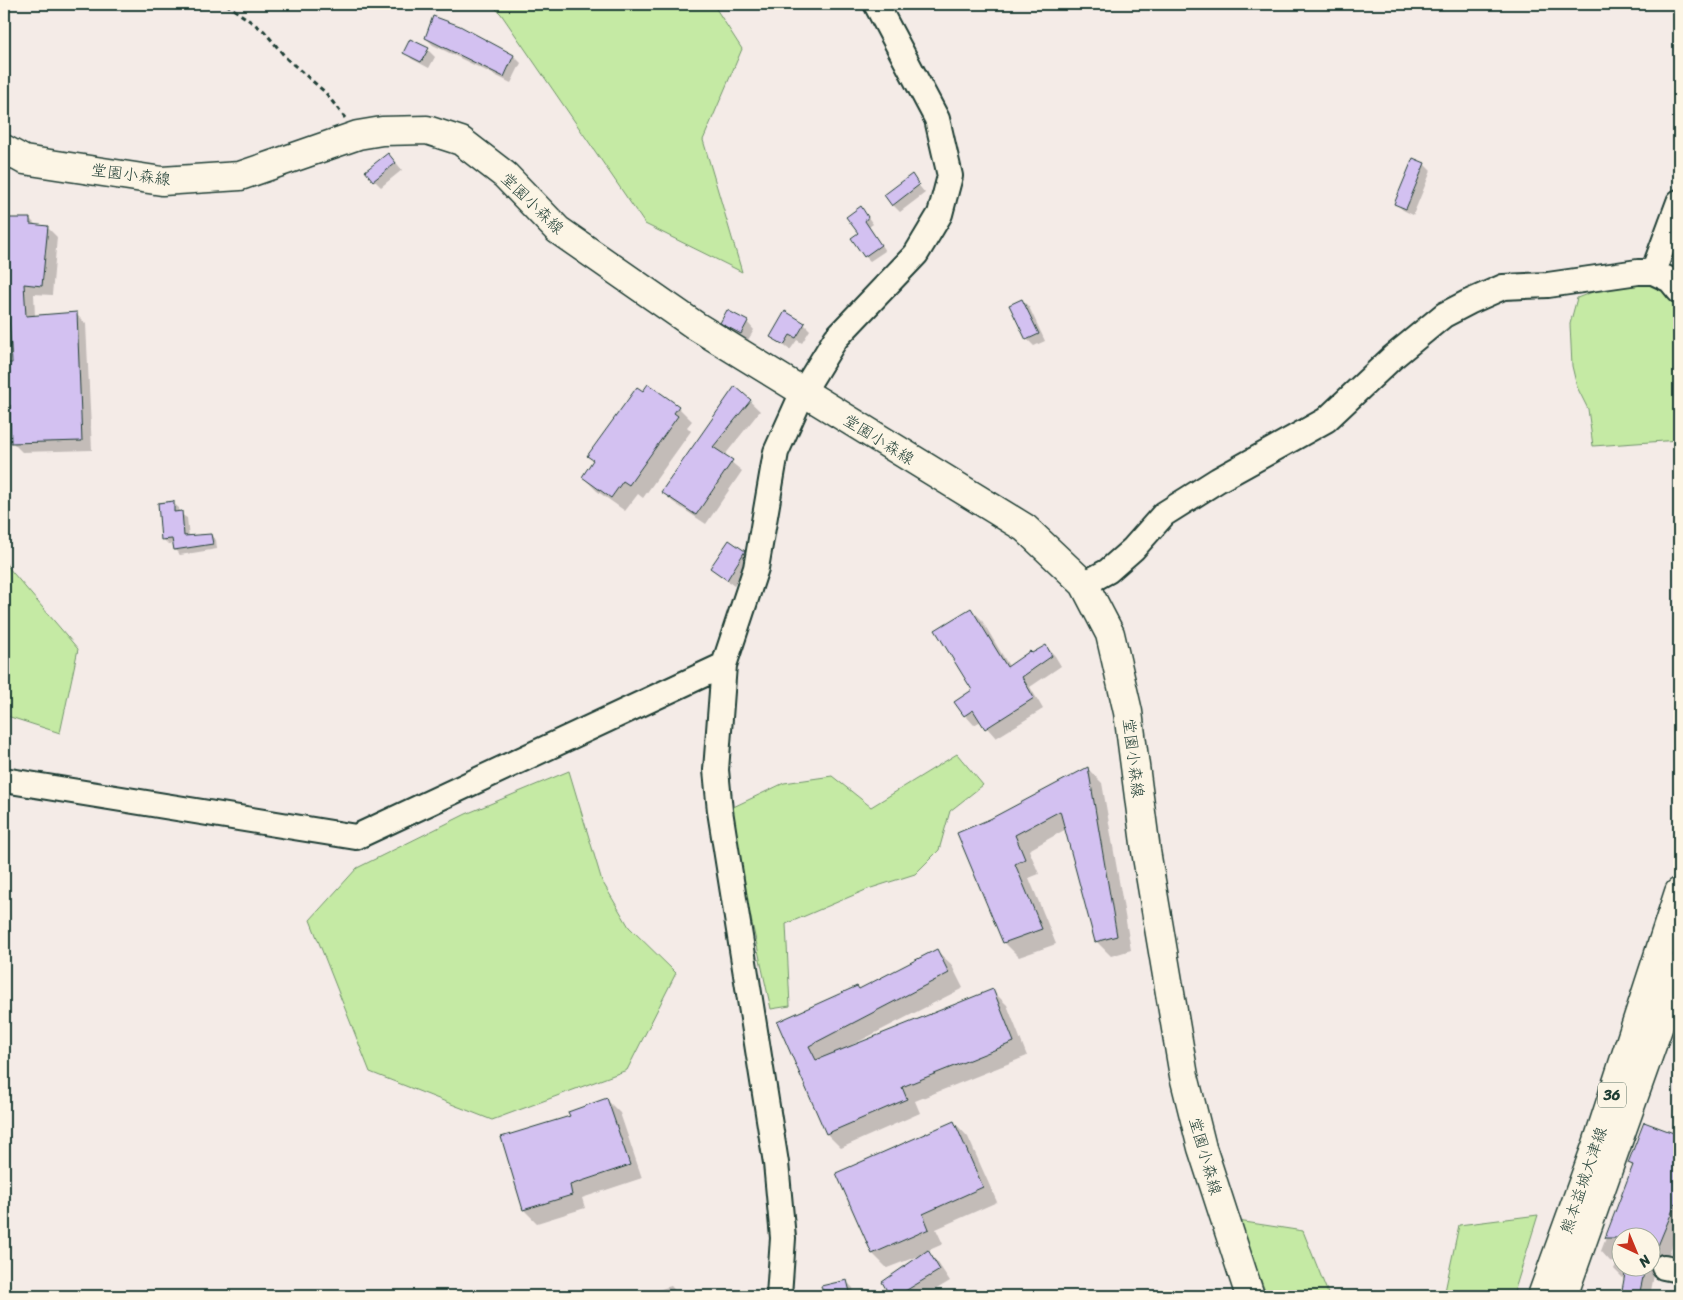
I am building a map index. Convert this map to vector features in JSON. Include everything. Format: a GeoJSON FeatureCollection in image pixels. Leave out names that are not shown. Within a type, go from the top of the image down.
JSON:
{"type":"FeatureCollection","features":[{"type":"Feature","properties":{"kind":"main road","name":"堂園小森線"},"geometry":{"type":"LineString","coordinates":[[4,149],[24,160],[162,181],[240,176],[358,135],[427,130],[461,142],[505,175],[558,230],[696,326],[1025,528],[1084,584],[1110,634],[1128,712],[1146,851],[1184,1076],[1202,1148],[1250,1296]]}},
{"type":"Feature","properties":{"kind":"main road","name":"熊本益城大津線"},"geometry":{"type":"LineString","coordinates":[[1542,1296],[1596,1144],[1679,892]]}},
{"type":"Feature","properties":{"kind":"main road","name":"熊本益城大津線"},"geometry":{"type":"LineString","coordinates":[[1563,1296],[1679,968]]}},
{"type":"Feature","properties":{"kind":"street"},"geometry":{"type":"LineString","coordinates":[[779,1296],[783,1238],[776,1163],[722,821],[716,770],[724,665],[756,568],[776,452],[803,392],[836,338],[916,254],[940,214],[950,176],[937,119],[877,6]]}},
{"type":"Feature","properties":{"kind":"street"},"geometry":{"type":"LineString","coordinates":[[1653,272],[1679,202]]}},
{"type":"Feature","properties":{"kind":"street"},"geometry":{"type":"LineString","coordinates":[[1084,584],[1108,571],[1133,549],[1164,514],[1218,480],[1326,420],[1393,357],[1444,315],[1503,287],[1548,285],[1653,272],[1670,280],[1679,291]]}},
{"type":"Feature","properties":{"kind":"street"},"geometry":{"type":"LineString","coordinates":[[4,780],[356,837],[724,665]]}},
{"type":"Feature","properties":{"kind":"path"},"geometry":{"type":"LineString","coordinates":[[226,4],[264,31],[287,59],[325,92],[358,135]]}},
{"type":"Feature","properties":{"kind":"green space"},"geometry":{"type":"Polygon","coordinates":[[[491,4],[713,4],[742,49],[703,140],[742,272],[645,224],[501,14],[491,4]]]}},
{"type":"Feature","properties":{"kind":"green space"},"geometry":{"type":"Polygon","coordinates":[[[1654,282],[1676,299],[1679,304],[1679,440],[1593,446],[1588,409],[1577,387],[1572,366],[1570,324],[1577,298],[1598,290],[1654,282]]]}},
{"type":"Feature","properties":{"kind":"green space"},"geometry":{"type":"Polygon","coordinates":[[[4,560],[78,649],[60,733],[4,715],[4,560]]]}},
{"type":"Feature","properties":{"kind":"green space"},"geometry":{"type":"Polygon","coordinates":[[[957,754],[983,785],[950,811],[939,850],[915,874],[868,889],[786,924],[790,1006],[771,1009],[727,810],[784,783],[832,776],[871,807],[957,754]]]}},
{"type":"Feature","properties":{"kind":"green space"},"geometry":{"type":"Polygon","coordinates":[[[569,771],[602,881],[629,927],[676,973],[627,1070],[492,1120],[370,1072],[310,920],[357,868],[466,814],[569,771]]]}},
{"type":"Feature","properties":{"kind":"green space"},"geometry":{"type":"Polygon","coordinates":[[[1538,1215],[1513,1296],[1444,1296],[1459,1225],[1538,1215]]]}},
{"type":"Feature","properties":{"kind":"green space"},"geometry":{"type":"Polygon","coordinates":[[[1238,1221],[1303,1231],[1329,1296],[1267,1296],[1238,1221]]]}},
{"type":"Feature","properties":{"kind":"building"},"geometry":{"type":"Polygon","coordinates":[[[433,16],[460,26],[514,55],[504,77],[425,38],[433,16]]]}},
{"type":"Feature","properties":{"kind":"building"},"geometry":{"type":"Polygon","coordinates":[[[410,39],[429,48],[421,62],[403,53],[410,39]]]}},
{"type":"Feature","properties":{"kind":"building"},"geometry":{"type":"Polygon","coordinates":[[[388,153],[396,163],[373,181],[365,171],[388,153]]]}},
{"type":"Feature","properties":{"kind":"building"},"geometry":{"type":"Polygon","coordinates":[[[1413,158],[1425,163],[1406,209],[1394,204],[1413,158]]]}},
{"type":"Feature","properties":{"kind":"building"},"geometry":{"type":"Polygon","coordinates":[[[912,174],[919,185],[892,206],[884,195],[912,174]]]}},
{"type":"Feature","properties":{"kind":"building"},"geometry":{"type":"Polygon","coordinates":[[[861,206],[868,217],[865,221],[881,245],[864,257],[851,238],[858,233],[846,217],[861,206]]]}},
{"type":"Feature","properties":{"kind":"building"},"geometry":{"type":"Polygon","coordinates":[[[8,218],[30,218],[30,224],[48,226],[42,286],[24,284],[26,316],[77,312],[82,441],[11,443],[10,405],[6,406],[4,369],[4,363],[12,363],[8,300],[4,300],[4,264],[8,264],[8,218]]]}},
{"type":"Feature","properties":{"kind":"building"},"geometry":{"type":"Polygon","coordinates":[[[1022,299],[1039,334],[1026,340],[1009,305],[1022,299]]]}},
{"type":"Feature","properties":{"kind":"building"},"geometry":{"type":"Polygon","coordinates":[[[727,310],[748,321],[741,334],[720,323],[727,310]]]}},
{"type":"Feature","properties":{"kind":"building"},"geometry":{"type":"Polygon","coordinates":[[[785,311],[805,323],[796,338],[790,335],[784,345],[770,337],[785,311]]]}},
{"type":"Feature","properties":{"kind":"building"},"geometry":{"type":"Polygon","coordinates":[[[648,384],[679,406],[674,413],[678,416],[629,485],[623,481],[611,498],[582,477],[593,460],[587,456],[637,387],[643,391],[648,384]]]}},
{"type":"Feature","properties":{"kind":"building"},"geometry":{"type":"Polygon","coordinates":[[[735,386],[751,400],[713,447],[733,460],[696,515],[661,492],[735,386]]]}},
{"type":"Feature","properties":{"kind":"building"},"geometry":{"type":"Polygon","coordinates":[[[174,501],[174,512],[182,511],[184,536],[211,534],[213,544],[174,550],[172,539],[161,540],[158,503],[174,501]]]}},
{"type":"Feature","properties":{"kind":"building"},"geometry":{"type":"Polygon","coordinates":[[[729,540],[745,551],[727,580],[710,568],[729,540]]]}},
{"type":"Feature","properties":{"kind":"building"},"geometry":{"type":"Polygon","coordinates":[[[971,608],[1007,667],[1030,651],[1032,653],[1046,645],[1052,656],[1022,677],[1034,698],[985,729],[973,710],[964,716],[954,702],[972,690],[935,630],[971,608]]]}},
{"type":"Feature","properties":{"kind":"building"},"geometry":{"type":"Polygon","coordinates":[[[1088,767],[1117,936],[1095,942],[1060,811],[1015,835],[1025,859],[1015,864],[1042,929],[1003,943],[957,833],[990,819],[1088,767]]]}},
{"type":"Feature","properties":{"kind":"building"},"geometry":{"type":"Polygon","coordinates":[[[937,949],[949,973],[809,1046],[816,1060],[993,989],[1014,1042],[902,1087],[907,1099],[826,1134],[777,1022],[857,986],[859,989],[937,949]]]}},
{"type":"Feature","properties":{"kind":"building"},"geometry":{"type":"Polygon","coordinates":[[[607,1098],[630,1165],[570,1185],[572,1195],[523,1210],[501,1137],[570,1116],[568,1112],[607,1098]]]}},
{"type":"Feature","properties":{"kind":"building"},"geometry":{"type":"Polygon","coordinates":[[[954,1121],[983,1187],[923,1214],[929,1229],[872,1254],[836,1173],[954,1121]]]}},
{"type":"Feature","properties":{"kind":"building"},"geometry":{"type":"Polygon","coordinates":[[[1644,1122],[1679,1135],[1679,1195],[1660,1241],[1660,1228],[1610,1228],[1610,1238],[1605,1238],[1633,1165],[1628,1163],[1644,1122]]]}},
{"type":"Feature","properties":{"kind":"building"},"geometry":{"type":"Polygon","coordinates":[[[928,1250],[940,1270],[897,1296],[890,1296],[882,1282],[928,1250]]]}},
{"type":"Feature","properties":{"kind":"building"},"geometry":{"type":"Polygon","coordinates":[[[1624,1278],[1643,1278],[1639,1296],[1621,1296],[1624,1278]]]}},
{"type":"Feature","properties":{"kind":"building"},"geometry":{"type":"Polygon","coordinates":[[[847,1280],[851,1296],[824,1296],[821,1286],[847,1280]]]}}]}
